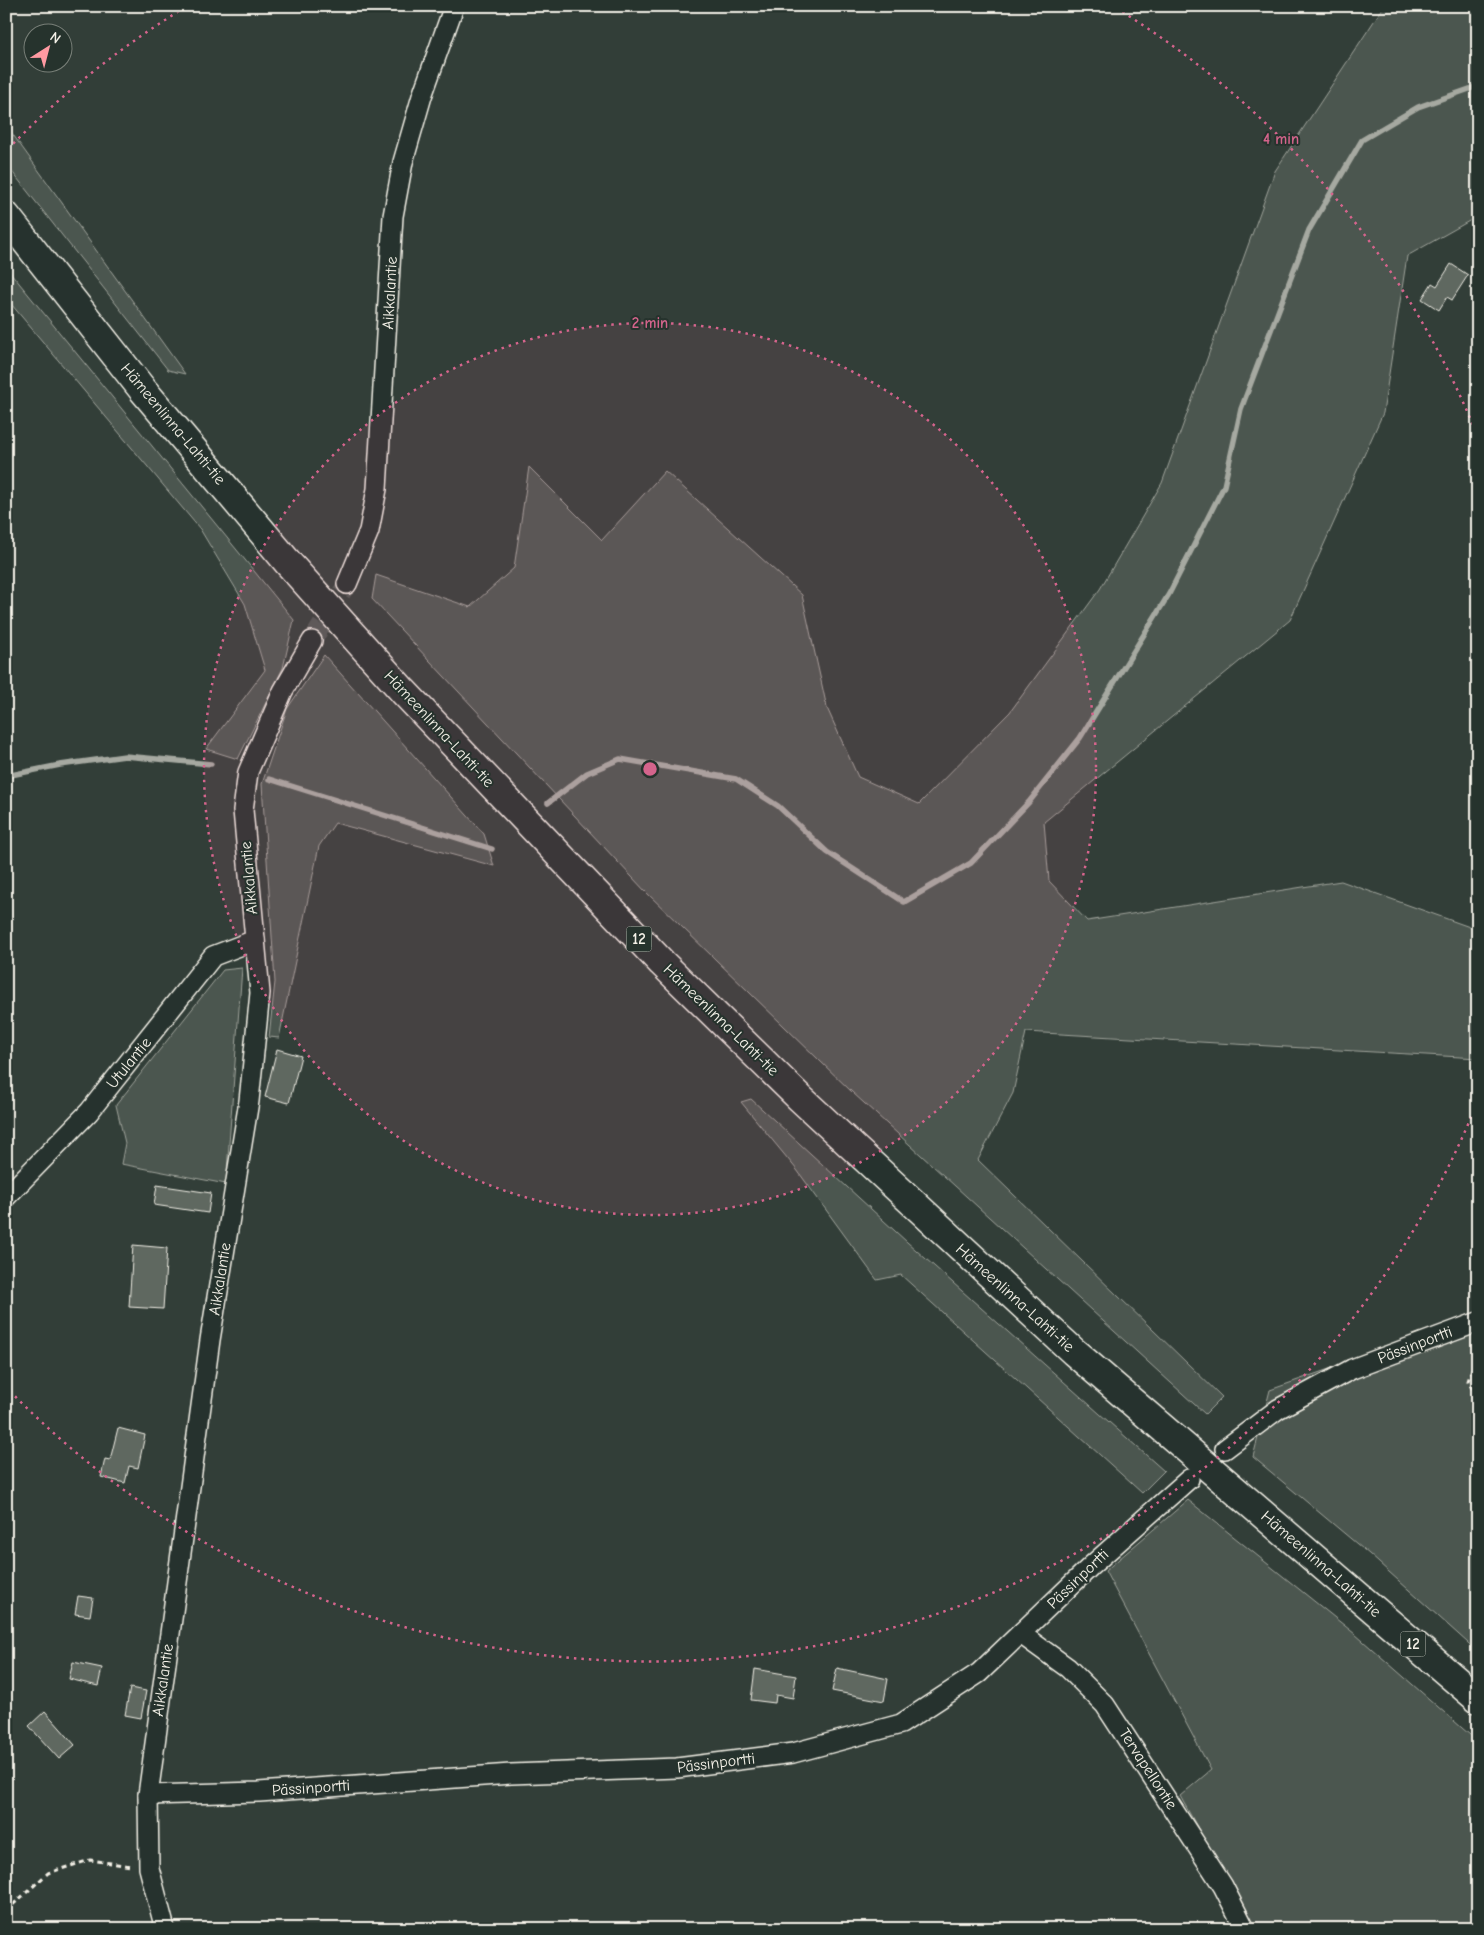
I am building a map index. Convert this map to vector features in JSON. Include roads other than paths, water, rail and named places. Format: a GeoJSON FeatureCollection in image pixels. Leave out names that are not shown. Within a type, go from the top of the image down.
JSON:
{"type":"FeatureCollection","features":[{"type":"Feature","properties":{"kind":"highway","name":"Hämeenlinna-Lahti-tie"},"geometry":{"type":"LineString","coordinates":[[6,216],[144,390],[290,565],[403,691],[662,963],[842,1137],[1074,1352],[1478,1699]]}},
{"type":"Feature","properties":{"kind":"street","name":"Aikkalantie"},"geometry":{"type":"LineString","coordinates":[[347,584],[369,531],[377,489],[394,216],[403,162],[422,96],[454,6]]}},
{"type":"Feature","properties":{"kind":"street","name":"Aikkalantie"},"geometry":{"type":"LineString","coordinates":[[165,1929],[149,1868],[148,1794],[210,1340],[249,1101],[260,993],[243,810],[248,772],[283,691],[312,641]]}},
{"type":"Feature","properties":{"kind":"street","name":"Utulantie"},"geometry":{"type":"LineString","coordinates":[[6,1197],[89,1112],[213,956],[255,940]]}},
{"type":"Feature","properties":{"kind":"street","name":"Pässinportti"},"geometry":{"type":"LineString","coordinates":[[1225,1449],[1278,1409],[1352,1369],[1478,1322]]}},
{"type":"Feature","properties":{"kind":"street","name":"Pässinportti"},"geometry":{"type":"LineString","coordinates":[[148,1794],[259,1792],[511,1774],[676,1768],[793,1753],[901,1724],[979,1673],[1091,1566],[1189,1479]]}},
{"type":"Feature","properties":{"kind":"street","name":"Tervapellontie"},"geometry":{"type":"LineString","coordinates":[[1021,1634],[1068,1668],[1105,1705],[1223,1886],[1245,1929]]}},
{"type":"Feature","properties":{"kind":"waterway"},"geometry":{"type":"LineString","coordinates":[[548,803],[587,773],[620,759],[736,779],[778,806],[827,852],[904,902],[971,863],[1029,802],[1080,738],[1169,594],[1224,486],[1241,409],[1309,230],[1362,140],[1418,107],[1478,86]]}},
{"type":"Feature","properties":{"kind":"waterway"},"geometry":{"type":"LineString","coordinates":[[6,776],[60,765],[125,756],[211,764]]}},
{"type":"Feature","properties":{"kind":"waterway"},"geometry":{"type":"LineString","coordinates":[[269,779],[492,849]]}},
{"type":"Feature","properties":{"kind":"tunnel"},"geometry":{"type":"LineString","coordinates":[[312,641],[347,584]]}}]}
